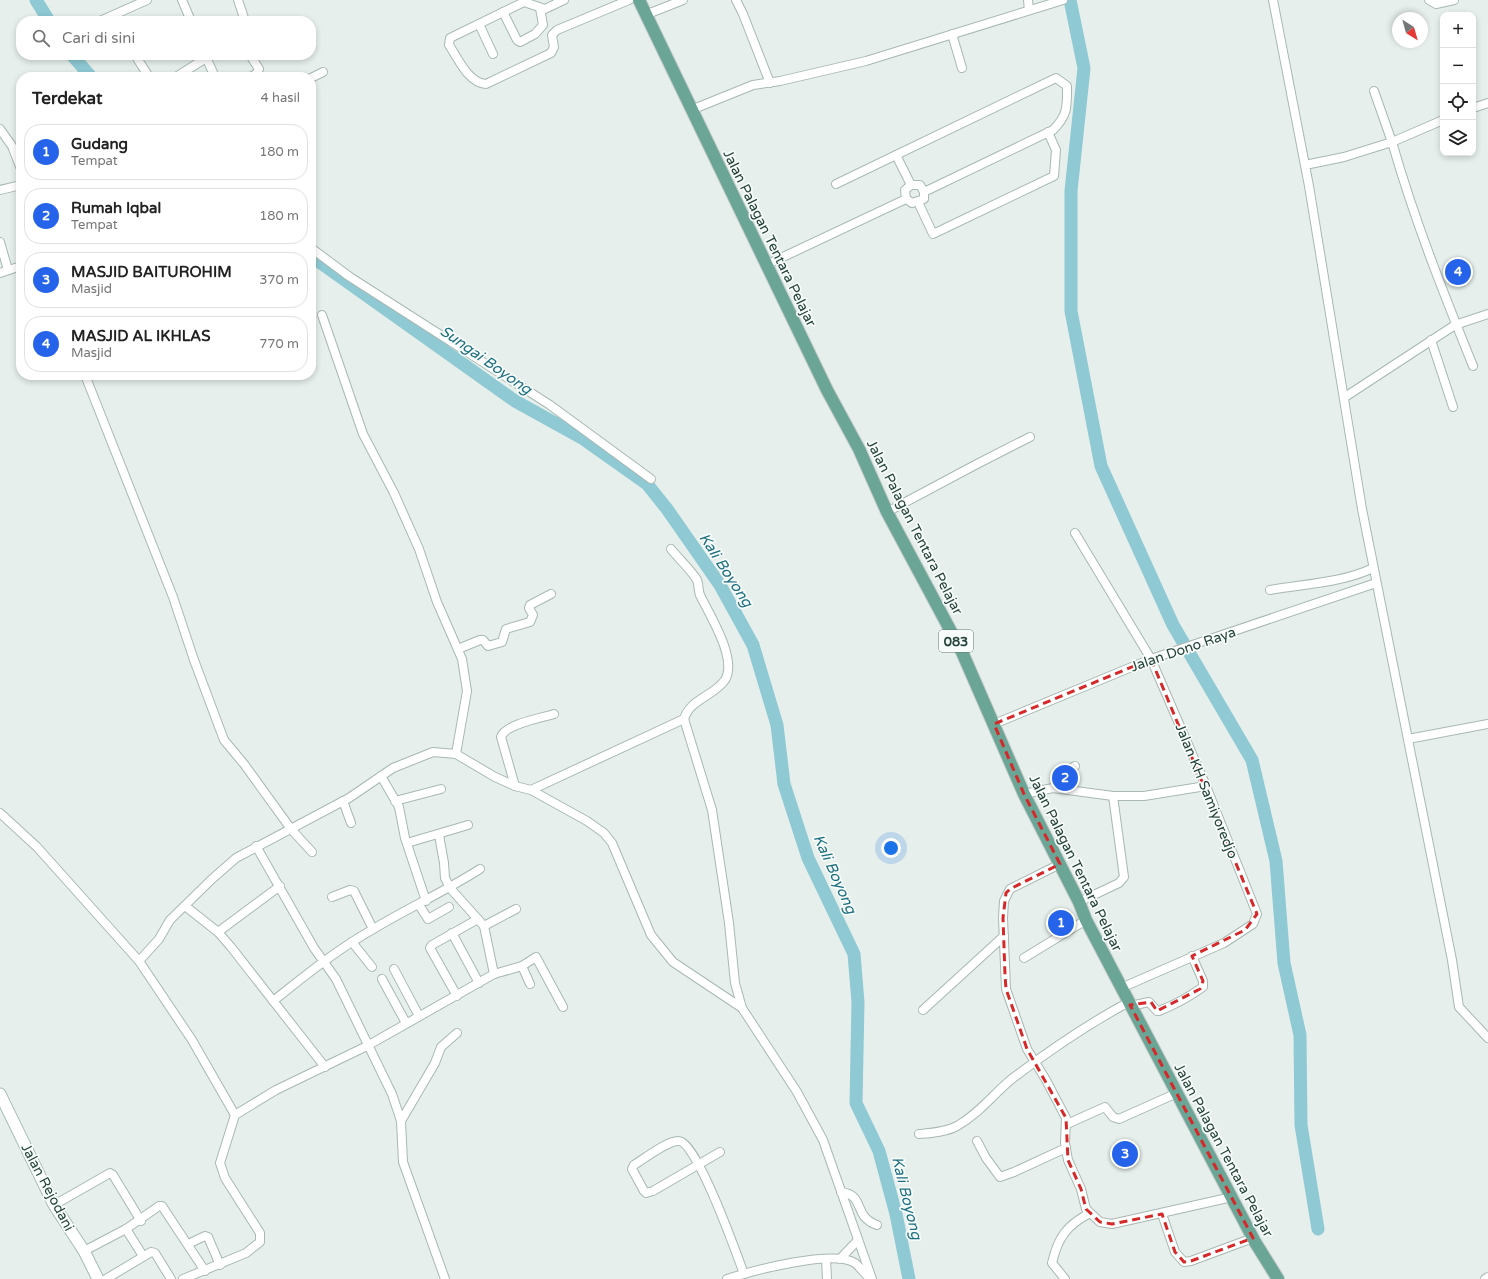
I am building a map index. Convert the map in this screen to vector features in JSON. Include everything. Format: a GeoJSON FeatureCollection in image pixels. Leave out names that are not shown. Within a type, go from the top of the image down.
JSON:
{"type":"FeatureCollection","features":[{"type":"Feature","properties":{"kind":"main road","name":"Jalan Palagan Tentara Pelajar"},"geometry":{"type":"LineString","coordinates":[[639,0],[827,390],[859,449],[887,512],[962,652],[1024,794],[1079,902],[1086,920],[1253,1238],[1278,1279]]}},
{"type":"Feature","properties":{"kind":"main road","name":"Jalan Rejodani"},"geometry":{"type":"LineString","coordinates":[[0,1094],[54,1205],[84,1251],[98,1279]]}},
{"type":"Feature","properties":{"kind":"street"},"geometry":{"type":"LineString","coordinates":[[118,16],[147,0]]}},
{"type":"Feature","properties":{"kind":"street"},"geometry":{"type":"LineString","coordinates":[[182,0],[189,16]]}},
{"type":"Feature","properties":{"kind":"street"},"geometry":{"type":"LineString","coordinates":[[238,0],[243,16]]}},
{"type":"Feature","properties":{"kind":"street"},"geometry":{"type":"LineString","coordinates":[[564,0],[545,9],[529,2],[524,2],[450,38],[449,41],[471,78],[478,84],[486,84],[551,53],[554,47],[552,35],[557,30],[629,0]]}},
{"type":"Feature","properties":{"kind":"street"},"geometry":{"type":"LineString","coordinates":[[645,15],[683,0]]}},
{"type":"Feature","properties":{"kind":"street"},"geometry":{"type":"LineString","coordinates":[[736,0],[770,83]]}},
{"type":"Feature","properties":{"kind":"street"},"geometry":{"type":"LineString","coordinates":[[1028,0],[1029,10]]}},
{"type":"Feature","properties":{"kind":"street"},"geometry":{"type":"LineString","coordinates":[[691,110],[753,84],[770,83],[866,61],[1063,0]]}},
{"type":"Feature","properties":{"kind":"street"},"geometry":{"type":"LineString","coordinates":[[1273,0],[1305,165],[1373,568],[1452,960],[1459,1007],[1488,1038]]}},
{"type":"Feature","properties":{"kind":"street"},"geometry":{"type":"LineString","coordinates":[[1429,0],[1436,4],[1454,0]]}},
{"type":"Feature","properties":{"kind":"street"},"geometry":{"type":"LineString","coordinates":[[503,12],[517,40],[520,42],[535,34],[543,25],[540,8]]}},
{"type":"Feature","properties":{"kind":"street"},"geometry":{"type":"LineString","coordinates":[[479,24],[493,54]]}},
{"type":"Feature","properties":{"kind":"street"},"geometry":{"type":"LineString","coordinates":[[952,34],[962,68]]}},
{"type":"Feature","properties":{"kind":"street"},"geometry":{"type":"LineString","coordinates":[[138,60],[146,72]]}},
{"type":"Feature","properties":{"kind":"street"},"geometry":{"type":"LineString","coordinates":[[184,72],[202,60]]}},
{"type":"Feature","properties":{"kind":"street"},"geometry":{"type":"LineString","coordinates":[[207,60],[213,72]]}},
{"type":"Feature","properties":{"kind":"street"},"geometry":{"type":"LineString","coordinates":[[253,60],[258,70],[257,72]]}},
{"type":"Feature","properties":{"kind":"street"},"geometry":{"type":"LineString","coordinates":[[316,76],[323,72]]}},
{"type":"Feature","properties":{"kind":"street"},"geometry":{"type":"LineString","coordinates":[[836,184],[1056,78],[1066,86],[1067,102],[1064,119],[1048,132],[924,192]]}},
{"type":"Feature","properties":{"kind":"street"},"geometry":{"type":"LineString","coordinates":[[1374,91],[1418,224],[1455,325],[1473,366]]}},
{"type":"Feature","properties":{"kind":"street"},"geometry":{"type":"LineString","coordinates":[[1476,107],[1488,103]]}},
{"type":"Feature","properties":{"kind":"street"},"geometry":{"type":"LineString","coordinates":[[1305,165],[1344,157],[1392,142],[1440,121]]}},
{"type":"Feature","properties":{"kind":"street"},"geometry":{"type":"LineString","coordinates":[[0,129],[3,140],[12,146],[16,156]]}},
{"type":"Feature","properties":{"kind":"street"},"geometry":{"type":"LineString","coordinates":[[918,202],[933,234],[1054,176],[1056,150],[1048,132]]}},
{"type":"Feature","properties":{"kind":"street"},"geometry":{"type":"LineString","coordinates":[[896,154],[911,185]]}},
{"type":"Feature","properties":{"kind":"street"},"geometry":{"type":"LineString","coordinates":[[911,185],[920,185],[924,192],[924,199],[918,202],[912,204],[906,199],[905,190],[911,185]]}},
{"type":"Feature","properties":{"kind":"street"},"geometry":{"type":"LineString","coordinates":[[0,190],[16,186]]}},
{"type":"Feature","properties":{"kind":"street"},"geometry":{"type":"LineString","coordinates":[[766,265],[906,199]]}},
{"type":"Feature","properties":{"kind":"street"},"geometry":{"type":"LineString","coordinates":[[0,242],[8,270]]}},
{"type":"Feature","properties":{"kind":"street"},"geometry":{"type":"LineString","coordinates":[[316,252],[350,277],[550,405],[651,479]]}},
{"type":"Feature","properties":{"kind":"street"},"geometry":{"type":"LineString","coordinates":[[0,273],[16,268]]}},
{"type":"Feature","properties":{"kind":"street"},"geometry":{"type":"LineString","coordinates":[[1345,397],[1389,370],[1455,325],[1488,314]]}},
{"type":"Feature","properties":{"kind":"street"},"geometry":{"type":"LineString","coordinates":[[322,315],[363,434],[394,493],[419,549],[437,602],[462,659],[467,691],[456,754]]}},
{"type":"Feature","properties":{"kind":"street"},"geometry":{"type":"LineString","coordinates":[[1431,340],[1453,407]]}},
{"type":"Feature","properties":{"kind":"street"},"geometry":{"type":"LineString","coordinates":[[87,380],[173,597],[194,660],[224,740],[244,764],[291,829],[312,852]]}},
{"type":"Feature","properties":{"kind":"street"},"geometry":{"type":"LineString","coordinates":[[887,512],[977,464],[1030,438]]}},
{"type":"Feature","properties":{"kind":"street","name":"Jalan KH Samiyoredjo"},"geometry":{"type":"LineString","coordinates":[[1075,534],[1151,659],[1206,786],[1257,914],[1253,924],[1224,943],[1121,988]]}},
{"type":"Feature","properties":{"kind":"street"},"geometry":{"type":"LineString","coordinates":[[671,549],[696,580],[700,594],[719,630],[728,671],[724,680],[718,687],[686,710],[684,719],[712,810],[729,923],[735,983],[742,1008],[797,1092],[819,1133],[871,1279]]}},
{"type":"Feature","properties":{"kind":"street"},"geometry":{"type":"LineString","coordinates":[[1270,590],[1341,578],[1373,568]]}},
{"type":"Feature","properties":{"kind":"street","name":"Jalan Dono Raya"},"geometry":{"type":"LineString","coordinates":[[994,724],[1151,659],[1376,583]]}},
{"type":"Feature","properties":{"kind":"street"},"geometry":{"type":"LineString","coordinates":[[458,649],[480,640],[483,640],[488,646],[502,642],[506,629],[530,622],[533,615],[529,608],[530,605],[551,594]]}},
{"type":"Feature","properties":{"kind":"street"},"geometry":{"type":"LineString","coordinates":[[515,786],[501,737],[502,733],[509,728],[554,714]]}},
{"type":"Feature","properties":{"kind":"street"},"geometry":{"type":"LineString","coordinates":[[531,790],[684,719]]}},
{"type":"Feature","properties":{"kind":"street"},"geometry":{"type":"LineString","coordinates":[[1408,738],[1488,724]]}},
{"type":"Feature","properties":{"kind":"street"},"geometry":{"type":"LineString","coordinates":[[139,961],[159,939],[170,920],[236,858],[343,801],[393,768],[433,752],[456,754],[495,777],[515,786],[531,790],[587,821],[604,833],[612,843],[650,935],[673,962],[742,1008]]}},
{"type":"Feature","properties":{"kind":"street"},"geometry":{"type":"LineString","coordinates":[[1054,788],[1065,771],[1075,766]]}},
{"type":"Feature","properties":{"kind":"street"},"geometry":{"type":"LineString","coordinates":[[381,776],[399,807],[407,843],[426,901]]}},
{"type":"Feature","properties":{"kind":"street"},"geometry":{"type":"LineString","coordinates":[[1024,794],[1054,788],[1113,796],[1144,796],[1206,786]]}},
{"type":"Feature","properties":{"kind":"street"},"geometry":{"type":"LineString","coordinates":[[395,801],[441,789]]}},
{"type":"Feature","properties":{"kind":"street"},"geometry":{"type":"LineString","coordinates":[[1079,902],[1119,883],[1124,877],[1113,796]]}},
{"type":"Feature","properties":{"kind":"street"},"geometry":{"type":"LineString","coordinates":[[343,801],[352,822]]}},
{"type":"Feature","properties":{"kind":"street"},"geometry":{"type":"LineString","coordinates":[[0,813],[37,847],[139,961],[192,1040],[235,1115]]}},
{"type":"Feature","properties":{"kind":"street"},"geometry":{"type":"LineString","coordinates":[[407,843],[468,825]]}},
{"type":"Feature","properties":{"kind":"street"},"geometry":{"type":"LineString","coordinates":[[439,834],[444,863],[444,878],[450,888],[484,926],[494,974]]}},
{"type":"Feature","properties":{"kind":"street"},"geometry":{"type":"LineString","coordinates":[[256,846],[314,948],[336,979],[367,1046],[392,1094],[401,1121],[403,1162],[445,1279]]}},
{"type":"Feature","properties":{"kind":"street"},"geometry":{"type":"LineString","coordinates":[[1060,864],[1010,889],[1004,901],[1006,989],[1027,1049],[1061,1106],[1066,1124],[1066,1148],[1068,1160],[1081,1189],[1086,1209],[1100,1222],[1112,1224],[1162,1214],[1232,1197]]}},
{"type":"Feature","properties":{"kind":"street"},"geometry":{"type":"LineString","coordinates":[[273,1001],[324,961],[352,942],[480,870]]}},
{"type":"Feature","properties":{"kind":"street"},"geometry":{"type":"LineString","coordinates":[[218,932],[280,886]]}},
{"type":"Feature","properties":{"kind":"street"},"geometry":{"type":"LineString","coordinates":[[332,897],[350,890],[354,891],[373,929]]}},
{"type":"Feature","properties":{"kind":"street"},"geometry":{"type":"LineString","coordinates":[[419,905],[428,919],[449,907]]}},
{"type":"Feature","properties":{"kind":"street"},"geometry":{"type":"LineString","coordinates":[[185,906],[218,932],[325,1067]]}},
{"type":"Feature","properties":{"kind":"street"},"geometry":{"type":"LineString","coordinates":[[484,926],[516,909]]}},
{"type":"Feature","properties":{"kind":"street"},"geometry":{"type":"LineString","coordinates":[[457,996],[430,950],[432,945],[478,919]]}},
{"type":"Feature","properties":{"kind":"street"},"geometry":{"type":"LineString","coordinates":[[1024,958],[1086,920]]}},
{"type":"Feature","properties":{"kind":"street"},"geometry":{"type":"LineString","coordinates":[[452,934],[479,983]]}},
{"type":"Feature","properties":{"kind":"street"},"geometry":{"type":"LineString","coordinates":[[923,1010],[1004,936]]}},
{"type":"Feature","properties":{"kind":"street"},"geometry":{"type":"LineString","coordinates":[[352,942],[372,967]]}},
{"type":"Feature","properties":{"kind":"street"},"geometry":{"type":"LineString","coordinates":[[183,1279],[246,1253],[260,1242],[260,1233],[225,1178],[220,1163],[235,1115],[276,1090],[367,1046],[494,974],[522,966],[536,956],[563,1007]]}},
{"type":"Feature","properties":{"kind":"street"},"geometry":{"type":"LineString","coordinates":[[918,1134],[936,1133],[957,1126],[980,1109],[1012,1079],[1092,1022],[1130,1004],[1149,1002],[1157,1011],[1159,1011],[1179,1002],[1203,987],[1203,981],[1192,956]]}},
{"type":"Feature","properties":{"kind":"street"},"geometry":{"type":"LineString","coordinates":[[522,966],[530,984]]}},
{"type":"Feature","properties":{"kind":"street"},"geometry":{"type":"LineString","coordinates":[[394,969],[419,1016]]}},
{"type":"Feature","properties":{"kind":"street"},"geometry":{"type":"LineString","coordinates":[[382,979],[406,1023]]}},
{"type":"Feature","properties":{"kind":"street"},"geometry":{"type":"LineString","coordinates":[[401,1121],[435,1063],[441,1047],[457,1033]]}},
{"type":"Feature","properties":{"kind":"street"},"geometry":{"type":"LineString","coordinates":[[1066,1124],[1105,1107],[1113,1117],[1119,1118],[1177,1094]]}},
{"type":"Feature","properties":{"kind":"street"},"geometry":{"type":"LineString","coordinates":[[977,1141],[986,1158],[1000,1177],[1066,1148]]}},
{"type":"Feature","properties":{"kind":"street"},"geometry":{"type":"LineString","coordinates":[[720,1152],[698,1164],[653,1191],[646,1193],[632,1169],[634,1165],[671,1142],[684,1142],[698,1164],[726,1222],[744,1274]]}},
{"type":"Feature","properties":{"kind":"street"},"geometry":{"type":"LineString","coordinates":[[54,1205],[110,1173],[113,1174],[140,1221]]}},
{"type":"Feature","properties":{"kind":"street"},"geometry":{"type":"LineString","coordinates":[[841,1192],[851,1193],[856,1198],[863,1216],[878,1225]]}},
{"type":"Feature","properties":{"kind":"street"},"geometry":{"type":"LineString","coordinates":[[84,1251],[140,1221],[159,1206],[162,1206],[188,1244],[204,1271]]}},
{"type":"Feature","properties":{"kind":"street"},"geometry":{"type":"LineString","coordinates":[[1065,1279],[1052,1263],[1054,1255],[1065,1230],[1074,1222],[1090,1213]]}},
{"type":"Feature","properties":{"kind":"street"},"geometry":{"type":"LineString","coordinates":[[1162,1214],[1175,1252],[1184,1262],[1191,1261],[1253,1238]]}},
{"type":"Feature","properties":{"kind":"street"},"geometry":{"type":"LineString","coordinates":[[126,1229],[143,1256]]}},
{"type":"Feature","properties":{"kind":"street"},"geometry":{"type":"LineString","coordinates":[[188,1244],[205,1236],[208,1237],[220,1264]]}},
{"type":"Feature","properties":{"kind":"street"},"geometry":{"type":"LineString","coordinates":[[840,1259],[858,1240]]}},
{"type":"Feature","properties":{"kind":"street"},"geometry":{"type":"LineString","coordinates":[[106,1279],[151,1252],[155,1254],[171,1279]]}},
{"type":"Feature","properties":{"kind":"street"},"geometry":{"type":"LineString","coordinates":[[826,1259],[827,1279]]}},
{"type":"Feature","properties":{"kind":"street"},"geometry":{"type":"LineString","coordinates":[[732,1278],[759,1269],[826,1259],[840,1259],[854,1263],[871,1279]]}},
{"type":"Feature","properties":{"kind":"highlighted area"},"geometry":{"type":"Polygon","coordinates":[[[1151,659],[1257,914],[1245,930],[1192,956],[1203,981],[1200,989],[1157,1011],[1151,1002],[1130,1005],[1253,1238],[1191,1261],[1184,1262],[1175,1252],[1162,1214],[1112,1224],[1100,1222],[1086,1209],[1081,1189],[1068,1160],[1066,1118],[1027,1049],[1006,989],[1003,918],[1006,893],[1010,889],[1060,864],[1024,794],[994,724],[1151,659]]]}},
{"type":"Feature","properties":{"kind":"waterway","name":"Sungai Boyong"},"geometry":{"type":"LineString","coordinates":[[36,0],[46,16]]}},
{"type":"Feature","properties":{"kind":"waterway"},"geometry":{"type":"LineString","coordinates":[[1070,0],[1084,68],[1071,191],[1071,311],[1101,466],[1173,625],[1252,760],[1276,861],[1284,963],[1300,1035],[1301,1125],[1318,1229]]}},
{"type":"Feature","properties":{"kind":"waterway","name":"Sungai Boyong"},"geometry":{"type":"LineString","coordinates":[[76,60],[87,72]]}},
{"type":"Feature","properties":{"kind":"waterway","name":"Kali Boyong"},"geometry":{"type":"LineString","coordinates":[[316,260],[515,401],[582,438],[647,484],[667,509],[720,585],[753,645],[777,725],[784,784],[808,858],[854,954],[858,1002],[856,1103],[879,1151],[896,1214],[909,1279]]}},
{"type":"Feature","properties":{"kind":"place","name":"MASJID AL IKHLAS"},"geometry":{"type":"Point","coordinates":[1458,272]}},
{"type":"Feature","properties":{"kind":"place","name":"Rumah Iqbal"},"geometry":{"type":"Point","coordinates":[1065,778]}},
{"type":"Feature","properties":{"kind":"place","name":"Gudang"},"geometry":{"type":"Point","coordinates":[1061,923]}},
{"type":"Feature","properties":{"kind":"place","name":"MASJID BAITUROHIM"},"geometry":{"type":"Point","coordinates":[1125,1154]}}]}
